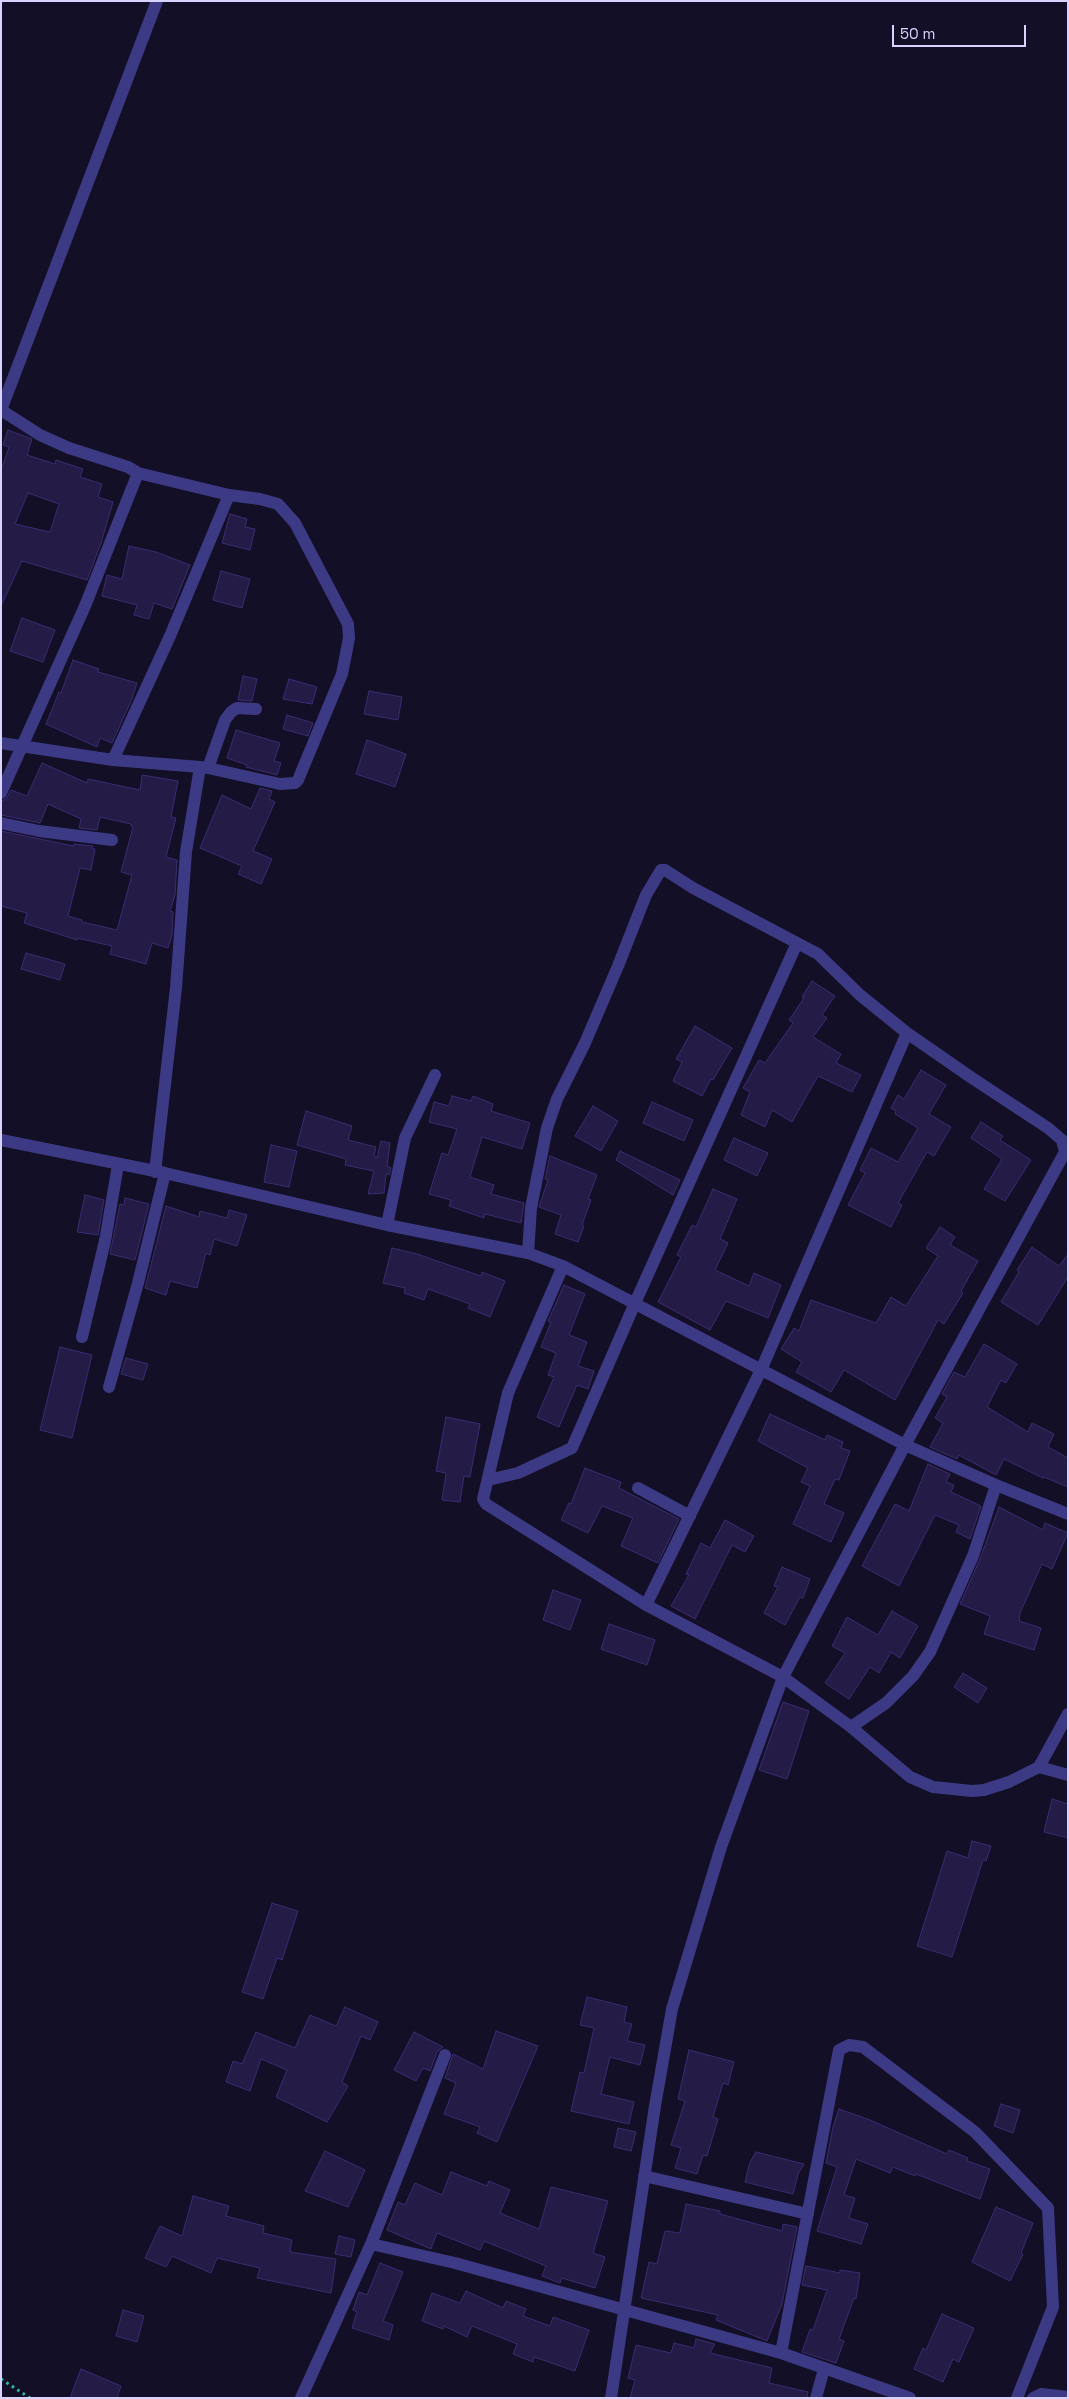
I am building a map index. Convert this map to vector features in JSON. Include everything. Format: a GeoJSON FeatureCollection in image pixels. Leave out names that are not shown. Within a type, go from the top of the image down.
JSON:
{"type":"FeatureCollection","features":[{"type":"Feature","properties":{"kind":"street"},"geometry":{"type":"LineString","coordinates":[[1,743],[113,760],[205,768],[280,784],[290,784],[298,780],[342,674],[349,638],[348,624],[295,523],[284,508],[260,498],[229,495],[138,473],[128,467],[69,448],[40,435],[1,410],[157,1]]}},
{"type":"Feature","properties":{"kind":"street"},"geometry":{"type":"LineString","coordinates":[[1,793],[85,606],[138,473]]}},
{"type":"Feature","properties":{"kind":"street"},"geometry":{"type":"LineString","coordinates":[[113,760],[170,636],[229,495]]}},
{"type":"Feature","properties":{"kind":"street"},"geometry":{"type":"LineString","coordinates":[[109,1387],[138,1283],[160,1172],[186,852],[205,768],[228,716],[237,708],[256,709]]}},
{"type":"Feature","properties":{"kind":"street"},"geometry":{"type":"LineString","coordinates":[[1,823],[39,831],[112,840]]}},
{"type":"Feature","properties":{"kind":"street"},"geometry":{"type":"LineString","coordinates":[[528,1253],[531,1208],[547,1128],[557,1099],[585,1044],[657,873],[661,870],[665,870],[693,888],[818,954],[860,995],[908,1033],[1048,1128],[1062,1140],[1065,1152],[905,1445],[783,1678],[721,1847],[672,2009],[644,2176],[611,2398]]}},
{"type":"Feature","properties":{"kind":"street"},"geometry":{"type":"LineString","coordinates":[[488,1480],[518,1473],[572,1448],[797,943]]}},
{"type":"Feature","properties":{"kind":"street"},"geometry":{"type":"LineString","coordinates":[[646,1606],[761,1370],[908,1033]]}},
{"type":"Feature","properties":{"kind":"street"},"geometry":{"type":"LineString","coordinates":[[387,1225],[405,1138],[435,1075]]}},
{"type":"Feature","properties":{"kind":"street"},"geometry":{"type":"LineString","coordinates":[[1,1140],[160,1172],[387,1225],[528,1253],[563,1266],[905,1445],[1068,1514]]}},
{"type":"Feature","properties":{"kind":"street"},"geometry":{"type":"LineString","coordinates":[[82,1337],[104,1241],[118,1164]]}},
{"type":"Feature","properties":{"kind":"street"},"geometry":{"type":"LineString","coordinates":[[563,1266],[508,1393],[483,1499],[486,1504],[646,1606],[783,1678],[851,1728],[882,1756],[910,1777],[933,1787],[972,1792],[984,1790],[1009,1782],[1039,1767],[1068,1714]]}},
{"type":"Feature","properties":{"kind":"street"},"geometry":{"type":"LineString","coordinates":[[851,1728],[886,1703],[913,1676],[930,1652],[973,1556],[996,1485]]}},
{"type":"Feature","properties":{"kind":"street"},"geometry":{"type":"LineString","coordinates":[[638,1488],[690,1516]]}},
{"type":"Feature","properties":{"kind":"street"},"geometry":{"type":"LineString","coordinates":[[1039,1767],[1068,1775]]}},
{"type":"Feature","properties":{"kind":"street"},"geometry":{"type":"LineString","coordinates":[[781,2352],[839,2050],[850,2045],[863,2047],[975,2132],[1048,2208],[1053,2307],[1017,2398]]}},
{"type":"Feature","properties":{"kind":"street"},"geometry":{"type":"LineString","coordinates":[[301,2398],[371,2244],[445,2055]]}},
{"type":"Feature","properties":{"kind":"street"},"geometry":{"type":"LineString","coordinates":[[644,2176],[808,2214]]}},
{"type":"Feature","properties":{"kind":"street"},"geometry":{"type":"LineString","coordinates":[[371,2244],[455,2262],[781,2352],[824,2369],[910,2398]]}},
{"type":"Feature","properties":{"kind":"street"},"geometry":{"type":"LineString","coordinates":[[816,2398],[824,2369]]}},
{"type":"Feature","properties":{"kind":"street"},"geometry":{"type":"LineString","coordinates":[[1033,2398],[1041,2394],[1068,2397]]}},
{"type":"Feature","properties":{"kind":"path"},"geometry":{"type":"LineString","coordinates":[[1,2379],[30,2398]]}},
{"type":"Feature","properties":{"kind":"building"},"geometry":{"type":"Polygon","coordinates":[[[8,430],[32,439],[27,455],[55,464],[56,460],[83,469],[80,477],[102,484],[98,497],[113,502],[101,543],[87,580],[22,561],[1,606],[1,470],[9,447],[3,445],[8,430]],[[28,493],[15,524],[50,532],[59,504],[28,493]]]}},
{"type":"Feature","properties":{"kind":"building"},"geometry":{"type":"Polygon","coordinates":[[[230,514],[247,519],[245,527],[255,529],[250,550],[222,543],[230,514]]]}},
{"type":"Feature","properties":{"kind":"building"},"geometry":{"type":"Polygon","coordinates":[[[129,546],[156,552],[190,565],[172,609],[154,603],[149,619],[134,615],[137,605],[102,596],[107,575],[122,579],[129,546]]]}},
{"type":"Feature","properties":{"kind":"building"},"geometry":{"type":"Polygon","coordinates":[[[221,571],[250,579],[242,608],[213,600],[221,571]]]}},
{"type":"Feature","properties":{"kind":"building"},"geometry":{"type":"Polygon","coordinates":[[[22,618],[55,630],[43,662],[10,651],[22,618]]]}},
{"type":"Feature","properties":{"kind":"building"},"geometry":{"type":"Polygon","coordinates":[[[73,660],[99,669],[98,672],[137,683],[132,699],[112,743],[100,738],[97,747],[46,724],[59,692],[61,693],[73,660]]]}},
{"type":"Feature","properties":{"kind":"building"},"geometry":{"type":"Polygon","coordinates":[[[243,676],[257,679],[252,701],[238,700],[243,676]]]}},
{"type":"Feature","properties":{"kind":"building"},"geometry":{"type":"Polygon","coordinates":[[[289,679],[317,687],[312,704],[283,699],[289,679]]]}},
{"type":"Feature","properties":{"kind":"building"},"geometry":{"type":"Polygon","coordinates":[[[369,691],[402,697],[398,720],[364,714],[369,691]]]}},
{"type":"Feature","properties":{"kind":"building"},"geometry":{"type":"Polygon","coordinates":[[[287,715],[313,723],[308,736],[283,729],[287,715]]]}},
{"type":"Feature","properties":{"kind":"building"},"geometry":{"type":"Polygon","coordinates":[[[236,730],[280,743],[274,761],[281,763],[277,775],[246,767],[247,765],[227,758],[236,730]]]}},
{"type":"Feature","properties":{"kind":"building"},"geometry":{"type":"Polygon","coordinates":[[[367,740],[406,754],[395,787],[356,774],[367,740]]]}},
{"type":"Feature","properties":{"kind":"building"},"geometry":{"type":"Polygon","coordinates":[[[42,763],[87,783],[88,779],[140,790],[142,775],[178,781],[171,817],[176,818],[166,857],[177,860],[175,895],[170,911],[173,912],[172,935],[168,948],[152,943],[146,964],[110,954],[112,946],[77,938],[77,940],[24,923],[27,913],[1,906],[1,831],[74,846],[74,844],[93,846],[92,849],[95,849],[91,870],[80,868],[68,916],[82,920],[82,922],[117,930],[132,875],[121,872],[133,827],[131,824],[100,817],[97,830],[79,828],[81,819],[48,804],[40,823],[1,815],[1,801],[6,799],[11,790],[27,796],[42,763]]]}},
{"type":"Feature","properties":{"kind":"building"},"geometry":{"type":"Polygon","coordinates":[[[260,788],[272,791],[269,799],[275,802],[253,851],[272,859],[261,884],[238,874],[242,866],[200,848],[222,795],[251,809],[260,788]]]}},
{"type":"Feature","properties":{"kind":"building"},"geometry":{"type":"Polygon","coordinates":[[[26,953],[65,964],[60,980],[21,969],[26,953]]]}},
{"type":"Feature","properties":{"kind":"building"},"geometry":{"type":"Polygon","coordinates":[[[812,981],[835,996],[822,1015],[827,1018],[813,1037],[841,1054],[836,1063],[861,1075],[852,1092],[818,1076],[792,1122],[772,1110],[765,1127],[741,1115],[750,1092],[743,1088],[759,1060],[765,1063],[793,1023],[789,1020],[804,998],[802,997],[812,981]]]}},
{"type":"Feature","properties":{"kind":"building"},"geometry":{"type":"Polygon","coordinates":[[[695,1026],[732,1048],[702,1096],[673,1081],[682,1062],[676,1059],[695,1026]]]}},
{"type":"Feature","properties":{"kind":"building"},"geometry":{"type":"Polygon","coordinates":[[[921,1070],[946,1085],[929,1114],[951,1127],[934,1156],[927,1152],[898,1203],[902,1205],[891,1227],[848,1205],[865,1173],[860,1170],[871,1148],[898,1162],[918,1128],[895,1114],[896,1111],[891,1108],[898,1095],[904,1099],[921,1070]]]}},
{"type":"Feature","properties":{"kind":"building"},"geometry":{"type":"Polygon","coordinates":[[[452,1096],[471,1101],[473,1096],[493,1104],[491,1111],[530,1123],[522,1149],[482,1137],[470,1177],[494,1185],[491,1194],[524,1203],[521,1223],[485,1214],[484,1218],[449,1206],[451,1200],[429,1194],[442,1153],[448,1155],[457,1129],[429,1122],[434,1102],[449,1106],[452,1096]]]}},
{"type":"Feature","properties":{"kind":"building"},"geometry":{"type":"Polygon","coordinates":[[[652,1102],[693,1120],[684,1141],[643,1123],[652,1102]]]}},
{"type":"Feature","properties":{"kind":"building"},"geometry":{"type":"Polygon","coordinates":[[[593,1106],[618,1121],[601,1151],[575,1136],[593,1106]]]}},
{"type":"Feature","properties":{"kind":"building"},"geometry":{"type":"Polygon","coordinates":[[[306,1111],[352,1126],[348,1140],[376,1147],[374,1156],[377,1158],[381,1141],[390,1143],[387,1166],[391,1168],[389,1175],[386,1174],[384,1193],[368,1194],[374,1171],[345,1165],[346,1159],[297,1145],[306,1111]]]}},
{"type":"Feature","properties":{"kind":"building"},"geometry":{"type":"Polygon","coordinates":[[[981,1122],[1003,1136],[1000,1140],[1031,1160],[1005,1201],[984,1189],[1002,1159],[971,1138],[981,1122]]]}},
{"type":"Feature","properties":{"kind":"building"},"geometry":{"type":"Polygon","coordinates":[[[734,1138],[768,1153],[757,1176],[724,1160],[734,1138]]]}},
{"type":"Feature","properties":{"kind":"building"},"geometry":{"type":"Polygon","coordinates":[[[271,1145],[297,1151],[289,1187],[264,1182],[271,1145]]]}},
{"type":"Feature","properties":{"kind":"building"},"geometry":{"type":"Polygon","coordinates":[[[620,1151],[680,1180],[673,1195],[616,1160],[620,1151]]]}},
{"type":"Feature","properties":{"kind":"building"},"geometry":{"type":"Polygon","coordinates":[[[550,1156],[597,1175],[588,1199],[591,1200],[578,1242],[555,1234],[561,1215],[539,1207],[548,1180],[545,1179],[550,1156]]]}},
{"type":"Feature","properties":{"kind":"building"},"geometry":{"type":"Polygon","coordinates":[[[713,1189],[737,1199],[720,1239],[728,1243],[715,1270],[749,1286],[754,1273],[781,1285],[768,1318],[726,1301],[710,1330],[658,1302],[681,1257],[677,1255],[692,1225],[696,1227],[713,1189]]]}},
{"type":"Feature","properties":{"kind":"building"},"geometry":{"type":"Polygon","coordinates":[[[85,1195],[104,1200],[98,1235],[77,1232],[85,1195]]]}},
{"type":"Feature","properties":{"kind":"building"},"geometry":{"type":"Polygon","coordinates":[[[125,1198],[149,1204],[135,1260],[110,1254],[120,1204],[124,1205],[125,1198]]]}},
{"type":"Feature","properties":{"kind":"building"},"geometry":{"type":"Polygon","coordinates":[[[166,1206],[199,1217],[200,1211],[227,1218],[229,1210],[247,1215],[237,1246],[214,1239],[210,1255],[206,1253],[197,1288],[170,1281],[166,1295],[145,1288],[166,1206]]]}},
{"type":"Feature","properties":{"kind":"building"},"geometry":{"type":"Polygon","coordinates":[[[940,1227],[955,1237],[950,1245],[978,1261],[961,1291],[963,1293],[944,1324],[938,1320],[895,1400],[844,1370],[831,1392],[796,1372],[802,1362],[781,1349],[794,1328],[799,1331],[811,1300],[876,1323],[891,1297],[906,1306],[938,1256],[926,1248],[940,1227]]]}},
{"type":"Feature","properties":{"kind":"building"},"geometry":{"type":"Polygon","coordinates":[[[1032,1247],[1059,1266],[1068,1254],[1068,1277],[1038,1325],[1001,1302],[1019,1272],[1017,1270],[1032,1247]]]}},
{"type":"Feature","properties":{"kind":"building"},"geometry":{"type":"Polygon","coordinates":[[[392,1248],[417,1254],[481,1276],[482,1272],[505,1281],[490,1317],[468,1308],[470,1304],[428,1289],[424,1300],[404,1293],[405,1288],[383,1283],[392,1248]]]}},
{"type":"Feature","properties":{"kind":"building"},"geometry":{"type":"Polygon","coordinates":[[[564,1285],[585,1294],[569,1335],[587,1342],[578,1366],[594,1371],[588,1389],[577,1385],[559,1427],[537,1417],[554,1377],[548,1375],[556,1353],[541,1347],[551,1322],[548,1321],[564,1285]]]}},
{"type":"Feature","properties":{"kind":"building"},"geometry":{"type":"Polygon","coordinates":[[[984,1344],[1017,1364],[1006,1383],[1001,1380],[987,1407],[1028,1432],[1032,1423],[1054,1434],[1048,1447],[1068,1458],[1068,1487],[1043,1478],[1004,1459],[996,1475],[959,1455],[957,1459],[930,1447],[943,1423],[935,1418],[947,1397],[942,1394],[954,1372],[965,1377],[984,1344]]]}},
{"type":"Feature","properties":{"kind":"building"},"geometry":{"type":"Polygon","coordinates":[[[60,1347],[92,1355],[72,1438],[40,1430],[60,1347]]]}},
{"type":"Feature","properties":{"kind":"building"},"geometry":{"type":"Polygon","coordinates":[[[126,1358],[148,1364],[143,1380],[121,1374],[126,1358]]]}},
{"type":"Feature","properties":{"kind":"building"},"geometry":{"type":"Polygon","coordinates":[[[770,1414],[825,1440],[827,1435],[843,1442],[841,1448],[850,1451],[839,1480],[835,1479],[824,1504],[844,1513],[831,1542],[793,1524],[810,1486],[801,1482],[808,1468],[758,1441],[770,1414]]]}},
{"type":"Feature","properties":{"kind":"building"},"geometry":{"type":"Polygon","coordinates":[[[446,1417],[480,1424],[470,1477],[464,1476],[460,1502],[442,1500],[446,1473],[436,1471],[446,1417]]]}},
{"type":"Feature","properties":{"kind":"building"},"geometry":{"type":"Polygon","coordinates":[[[928,1464],[950,1474],[946,1482],[954,1485],[951,1492],[981,1506],[970,1539],[956,1532],[959,1525],[935,1515],[899,1586],[862,1566],[895,1504],[909,1511],[928,1464]]]}},
{"type":"Feature","properties":{"kind":"building"},"geometry":{"type":"Polygon","coordinates":[[[585,1468],[621,1482],[619,1488],[679,1519],[658,1563],[621,1546],[633,1518],[602,1506],[588,1533],[561,1520],[569,1503],[571,1504],[585,1468]]]}},
{"type":"Feature","properties":{"kind":"building"},"geometry":{"type":"Polygon","coordinates":[[[999,1507],[1043,1530],[1045,1523],[1068,1533],[1052,1569],[1042,1564],[1020,1613],[1019,1621],[1041,1628],[1034,1650],[984,1634],[990,1616],[960,1604],[980,1559],[999,1507]]]}},
{"type":"Feature","properties":{"kind":"building"},"geometry":{"type":"Polygon","coordinates":[[[725,1520],[754,1536],[745,1552],[732,1545],[695,1619],[671,1606],[689,1575],[686,1574],[701,1543],[710,1548],[725,1520]]]}},
{"type":"Feature","properties":{"kind":"building"},"geometry":{"type":"Polygon","coordinates":[[[782,1567],[810,1579],[803,1598],[800,1597],[785,1625],[764,1613],[778,1587],[774,1586],[782,1567]]]}},
{"type":"Feature","properties":{"kind":"building"},"geometry":{"type":"Polygon","coordinates":[[[553,1590],[581,1600],[570,1630],[543,1620],[553,1590]]]}},
{"type":"Feature","properties":{"kind":"building"},"geometry":{"type":"Polygon","coordinates":[[[892,1611],[918,1626],[900,1658],[891,1652],[879,1673],[870,1667],[849,1699],[825,1683],[845,1653],[832,1646],[847,1617],[878,1635],[892,1611]]]}},
{"type":"Feature","properties":{"kind":"building"},"geometry":{"type":"Polygon","coordinates":[[[609,1624],[655,1640],[647,1665],[601,1649],[609,1624]]]}},
{"type":"Feature","properties":{"kind":"building"},"geometry":{"type":"Polygon","coordinates":[[[963,1673],[987,1688],[978,1703],[954,1687],[963,1673]]]}},
{"type":"Feature","properties":{"kind":"building"},"geometry":{"type":"Polygon","coordinates":[[[783,1702],[809,1711],[787,1779],[759,1770],[783,1702]]]}},
{"type":"Feature","properties":{"kind":"building"},"geometry":{"type":"Polygon","coordinates":[[[1052,1799],[1068,1804],[1068,1838],[1044,1832],[1052,1799]]]}},
{"type":"Feature","properties":{"kind":"building"},"geometry":{"type":"Polygon","coordinates":[[[972,1841],[991,1846],[986,1861],[983,1860],[952,1957],[917,1946],[947,1851],[968,1858],[972,1841]]]}},
{"type":"Feature","properties":{"kind":"building"},"geometry":{"type":"Polygon","coordinates":[[[272,1903],[298,1911],[282,1960],[277,1958],[263,1999],[242,1992],[272,1903]]]}},
{"type":"Feature","properties":{"kind":"building"},"geometry":{"type":"Polygon","coordinates":[[[587,1997],[627,2007],[624,2022],[632,2024],[627,2041],[645,2045],[640,2065],[610,2057],[601,2094],[634,2102],[629,2124],[571,2111],[580,2072],[584,2073],[594,2028],[580,2025],[587,1997]]]}},
{"type":"Feature","properties":{"kind":"building"},"geometry":{"type":"Polygon","coordinates":[[[345,2007],[378,2022],[370,2040],[361,2036],[342,2082],[348,2086],[327,2122],[276,2097],[287,2070],[261,2059],[250,2091],[226,2082],[233,2061],[242,2064],[256,2032],[295,2048],[310,2015],[336,2026],[345,2007]]]}},
{"type":"Feature","properties":{"kind":"building"},"geometry":{"type":"Polygon","coordinates":[[[496,2031],[538,2046],[497,2142],[477,2133],[480,2127],[444,2114],[456,2083],[445,2078],[453,2054],[483,2069],[496,2031]]]}},
{"type":"Feature","properties":{"kind":"building"},"geometry":{"type":"Polygon","coordinates":[[[414,2032],[443,2047],[437,2052],[430,2071],[423,2068],[416,2081],[394,2070],[414,2032]]]}},
{"type":"Feature","properties":{"kind":"building"},"geometry":{"type":"Polygon","coordinates":[[[689,2050],[734,2062],[728,2085],[723,2083],[713,2117],[718,2119],[707,2156],[703,2155],[697,2174],[675,2168],[681,2148],[671,2145],[685,2101],[678,2099],[689,2050]]]}},
{"type":"Feature","properties":{"kind":"building"},"geometry":{"type":"Polygon","coordinates":[[[1001,2104],[1020,2110],[1013,2133],[994,2126],[1001,2104]]]}},
{"type":"Feature","properties":{"kind":"building"},"geometry":{"type":"Polygon","coordinates":[[[839,2109],[870,2120],[947,2154],[949,2150],[968,2158],[967,2161],[990,2169],[980,2199],[916,2174],[915,2176],[893,2167],[890,2173],[856,2159],[844,2195],[855,2198],[849,2218],[868,2224],[861,2244],[817,2231],[837,2167],[826,2163],[833,2127],[839,2109]]]}},
{"type":"Feature","properties":{"kind":"building"},"geometry":{"type":"Polygon","coordinates":[[[618,2128],[636,2132],[631,2151],[614,2147],[618,2128]]]}},
{"type":"Feature","properties":{"kind":"building"},"geometry":{"type":"Polygon","coordinates":[[[325,2151],[365,2170],[348,2207],[305,2191],[325,2151]]]}},
{"type":"Feature","properties":{"kind":"building"},"geometry":{"type":"Polygon","coordinates":[[[756,2152],[804,2164],[798,2174],[793,2194],[745,2182],[750,2162],[756,2152]]]}},
{"type":"Feature","properties":{"kind":"building"},"geometry":{"type":"Polygon","coordinates":[[[451,2172],[487,2186],[489,2181],[510,2190],[500,2213],[539,2229],[551,2187],[608,2201],[593,2253],[605,2257],[595,2288],[562,2278],[560,2283],[542,2276],[546,2266],[484,2241],[480,2250],[437,2233],[431,2249],[387,2230],[398,2202],[405,2205],[415,2183],[442,2195],[451,2172]]]}},
{"type":"Feature","properties":{"kind":"building"},"geometry":{"type":"Polygon","coordinates":[[[193,2196],[229,2206],[226,2216],[264,2226],[263,2233],[292,2240],[290,2252],[336,2259],[331,2293],[257,2278],[260,2268],[217,2258],[211,2273],[172,2256],[166,2267],[145,2258],[160,2226],[182,2236],[193,2196]]]}},
{"type":"Feature","properties":{"kind":"building"},"geometry":{"type":"Polygon","coordinates":[[[686,2204],[720,2211],[720,2214],[782,2231],[783,2224],[797,2227],[782,2304],[767,2341],[716,2320],[718,2315],[641,2298],[649,2262],[657,2264],[665,2231],[680,2233],[686,2204]]]}},
{"type":"Feature","properties":{"kind":"building"},"geometry":{"type":"Polygon","coordinates":[[[996,2207],[1033,2223],[1021,2253],[1023,2254],[1010,2281],[972,2262],[996,2207]]]}},
{"type":"Feature","properties":{"kind":"building"},"geometry":{"type":"Polygon","coordinates":[[[339,2236],[355,2240],[351,2257],[335,2254],[339,2236]]]}},
{"type":"Feature","properties":{"kind":"building"},"geometry":{"type":"Polygon","coordinates":[[[380,2263],[403,2272],[383,2321],[393,2325],[389,2340],[352,2328],[357,2312],[353,2310],[359,2292],[367,2295],[380,2263]]]}},
{"type":"Feature","properties":{"kind":"building"},"geometry":{"type":"Polygon","coordinates":[[[806,2266],[840,2273],[840,2270],[860,2273],[856,2299],[854,2298],[839,2339],[844,2341],[836,2363],[802,2352],[810,2329],[813,2330],[827,2290],[802,2285],[806,2266]]]}},
{"type":"Feature","properties":{"kind":"building"},"geometry":{"type":"Polygon","coordinates":[[[466,2291],[503,2308],[506,2301],[526,2309],[523,2316],[550,2326],[553,2317],[589,2330],[575,2371],[534,2357],[533,2362],[513,2354],[517,2344],[472,2326],[467,2337],[444,2326],[443,2329],[422,2321],[432,2293],[460,2303],[466,2291]]]}},
{"type":"Feature","properties":{"kind":"building"},"geometry":{"type":"Polygon","coordinates":[[[123,2310],[144,2316],[137,2342],[116,2336],[123,2310]]]}},
{"type":"Feature","properties":{"kind":"building"},"geometry":{"type":"Polygon","coordinates":[[[942,2314],[974,2328],[959,2362],[953,2359],[943,2382],[914,2369],[923,2348],[926,2350],[942,2314]]]}},
{"type":"Feature","properties":{"kind":"building"},"geometry":{"type":"Polygon","coordinates":[[[696,2339],[715,2344],[710,2353],[772,2368],[769,2383],[808,2392],[807,2398],[630,2398],[635,2380],[628,2378],[636,2345],[671,2353],[674,2343],[694,2348],[696,2339]]]}},
{"type":"Feature","properties":{"kind":"building"},"geometry":{"type":"Polygon","coordinates":[[[81,2369],[121,2386],[117,2398],[70,2398],[81,2369]]]}}]}
